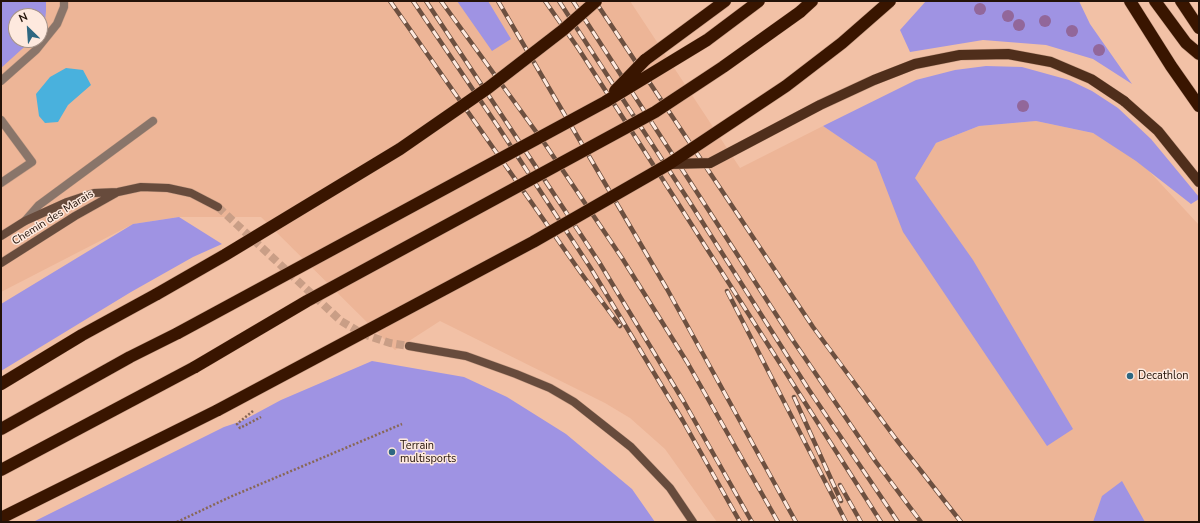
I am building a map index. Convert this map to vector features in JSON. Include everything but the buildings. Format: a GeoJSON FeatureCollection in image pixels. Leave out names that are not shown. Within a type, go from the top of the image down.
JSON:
{"type":"FeatureCollection","features":[{"type":"Feature","properties":{"kind":"highway"},"geometry":{"type":"LineString","coordinates":[[1,384],[82,335],[225,255],[400,149],[488,88],[562,30],[596,1]]}},
{"type":"Feature","properties":{"kind":"highway"},"geometry":{"type":"LineString","coordinates":[[605,102],[644,60],[725,1]]}},
{"type":"Feature","properties":{"kind":"highway"},"geometry":{"type":"LineString","coordinates":[[1,429],[130,357],[605,102],[707,40],[759,1]]}},
{"type":"Feature","properties":{"kind":"highway"},"geometry":{"type":"LineString","coordinates":[[1,470],[195,367],[307,301],[655,112],[723,67],[800,12],[812,1]]}},
{"type":"Feature","properties":{"kind":"highway"},"geometry":{"type":"LineString","coordinates":[[1,518],[218,410],[533,242],[669,164],[786,86],[842,44],[890,1]]}},
{"type":"Feature","properties":{"kind":"highway"},"geometry":{"type":"LineString","coordinates":[[1130,1],[1171,66],[1199,106]]}},
{"type":"Feature","properties":{"kind":"highway"},"geometry":{"type":"LineString","coordinates":[[1155,1],[1186,43],[1199,54]]}},
{"type":"Feature","properties":{"kind":"highway"},"geometry":{"type":"LineString","coordinates":[[1181,1],[1199,28]]}},
{"type":"Feature","properties":{"kind":"main road"},"geometry":{"type":"LineString","coordinates":[[669,164],[710,163],[820,105],[874,80],[915,64],[960,55],[1008,54],[1051,62],[1091,79],[1124,101],[1158,131],[1199,182]]}},
{"type":"Feature","properties":{"kind":"street","name":"Chemin des Marais"},"geometry":{"type":"LineString","coordinates":[[1,236],[25,221],[67,202],[94,193],[118,192],[141,187],[168,188],[191,193],[218,207]]}},
{"type":"Feature","properties":{"kind":"street","name":"Chemin des Marais"},"geometry":{"type":"LineString","coordinates":[[1,263],[74,216],[118,192]]}},
{"type":"Feature","properties":{"kind":"street"},"geometry":{"type":"LineString","coordinates":[[409,346],[466,356],[523,377],[574,402],[631,447],[670,488],[693,522]]}},
{"type":"Feature","properties":{"kind":"lane"},"geometry":{"type":"LineString","coordinates":[[1,81],[36,50],[57,24],[63,12],[64,1]]}},
{"type":"Feature","properties":{"kind":"lane"},"geometry":{"type":"LineString","coordinates":[[1,120],[32,162],[1,183]]}},
{"type":"Feature","properties":{"kind":"lane"},"geometry":{"type":"LineString","coordinates":[[25,221],[39,205],[153,121]]}},
{"type":"Feature","properties":{"kind":"path"},"geometry":{"type":"LineString","coordinates":[[253,391],[260,405],[237,424],[240,428],[261,417]]}},
{"type":"Feature","properties":{"kind":"path"},"geometry":{"type":"LineString","coordinates":[[177,522],[230,496],[402,424]]}},
{"type":"Feature","properties":{"kind":"shaded area"},"geometry":{"type":"Polygon","coordinates":[[[1,1],[630,1],[740,168],[823,126],[903,180],[936,143],[979,126],[1036,121],[1093,133],[1137,158],[1199,225],[1199,522],[717,522],[665,449],[630,418],[605,403],[440,321],[395,350],[261,217],[179,217],[133,224],[1,292],[1,1]]]}},
{"type":"Feature","properties":{"kind":"shaded area"},"geometry":{"type":"Polygon","coordinates":[[[1,1],[46,1],[46,8],[8,8],[8,48],[23,48],[1,68],[1,1]]]}},
{"type":"Feature","properties":{"kind":"shaded area"},"geometry":{"type":"Polygon","coordinates":[[[457,1],[488,1],[511,39],[492,51],[457,1]]]}},
{"type":"Feature","properties":{"kind":"shaded area"},"geometry":{"type":"Polygon","coordinates":[[[926,1],[1079,1],[1090,24],[1132,84],[1093,59],[1046,45],[983,40],[910,52],[900,30],[926,1]]]}},
{"type":"Feature","properties":{"kind":"shaded area"},"geometry":{"type":"Polygon","coordinates":[[[986,66],[1022,67],[1069,80],[1092,91],[1118,108],[1151,139],[1199,197],[1199,199],[1191,204],[1136,161],[1093,133],[1036,121],[979,126],[936,143],[915,178],[973,260],[1073,429],[1047,446],[903,232],[876,162],[823,126],[916,80],[955,70],[986,66]]]}},
{"type":"Feature","properties":{"kind":"shaded area"},"geometry":{"type":"Polygon","coordinates":[[[179,217],[222,244],[193,257],[131,292],[1,371],[1,304],[133,224],[179,217]]]}},
{"type":"Feature","properties":{"kind":"shaded area","name":"Terrain multisports"},"geometry":{"type":"Polygon","coordinates":[[[372,361],[464,377],[507,397],[566,434],[632,489],[655,522],[33,522],[224,427],[242,421],[281,400],[372,361]]]}},
{"type":"Feature","properties":{"kind":"shaded area"},"geometry":{"type":"Polygon","coordinates":[[[1122,481],[1145,522],[1093,522],[1102,496],[1122,481]]]}},
{"type":"Feature","properties":{"kind":"water"},"geometry":{"type":"Polygon","coordinates":[[[66,68],[83,70],[91,85],[68,105],[58,122],[45,123],[39,116],[36,94],[50,77],[66,68]]]}},
{"type":"Feature","properties":{"kind":"tunnel"},"geometry":{"type":"LineString","coordinates":[[218,207],[341,321],[363,334],[390,343],[409,346]]}},
{"type":"Feature","properties":{"kind":"railway"},"geometry":{"type":"LineString","coordinates":[[390,1],[581,273],[620,326]]}},
{"type":"Feature","properties":{"kind":"railway"},"geometry":{"type":"LineString","coordinates":[[413,1],[499,128],[590,267],[683,421],[740,522]]}},
{"type":"Feature","properties":{"kind":"railway"},"geometry":{"type":"LineString","coordinates":[[426,1],[599,262],[684,402],[752,522]]}},
{"type":"Feature","properties":{"kind":"railway"},"geometry":{"type":"LineString","coordinates":[[441,1],[545,144],[622,258],[687,362],[778,522]]}},
{"type":"Feature","properties":{"kind":"railway"},"geometry":{"type":"LineString","coordinates":[[498,1],[667,289],[796,522]]}},
{"type":"Feature","properties":{"kind":"railway"},"geometry":{"type":"LineString","coordinates":[[545,1],[578,48],[881,522]]}},
{"type":"Feature","properties":{"kind":"railway"},"geometry":{"type":"LineString","coordinates":[[559,1],[689,201],[809,390],[898,522]]}},
{"type":"Feature","properties":{"kind":"railway"},"geometry":{"type":"LineString","coordinates":[[573,1],[792,339],[876,462],[921,522]]}},
{"type":"Feature","properties":{"kind":"railway"},"geometry":{"type":"LineString","coordinates":[[595,1],[813,327],[896,439],[961,522]]}},
{"type":"Feature","properties":{"kind":"railway"},"geometry":{"type":"LineString","coordinates":[[727,291],[846,522]]}},
{"type":"Feature","properties":{"kind":"railway"},"geometry":{"type":"LineString","coordinates":[[794,397],[841,501]]}},
{"type":"Feature","properties":{"kind":"railway"},"geometry":{"type":"LineString","coordinates":[[840,485],[861,522]]}},
{"type":"Feature","properties":{"kind":"place","name":"Decathlon"},"geometry":{"type":"Point","coordinates":[1130,376]}},
{"type":"Feature","properties":{"kind":"place","name":"Terrain multisports"},"geometry":{"type":"Point","coordinates":[392,452]}}]}
